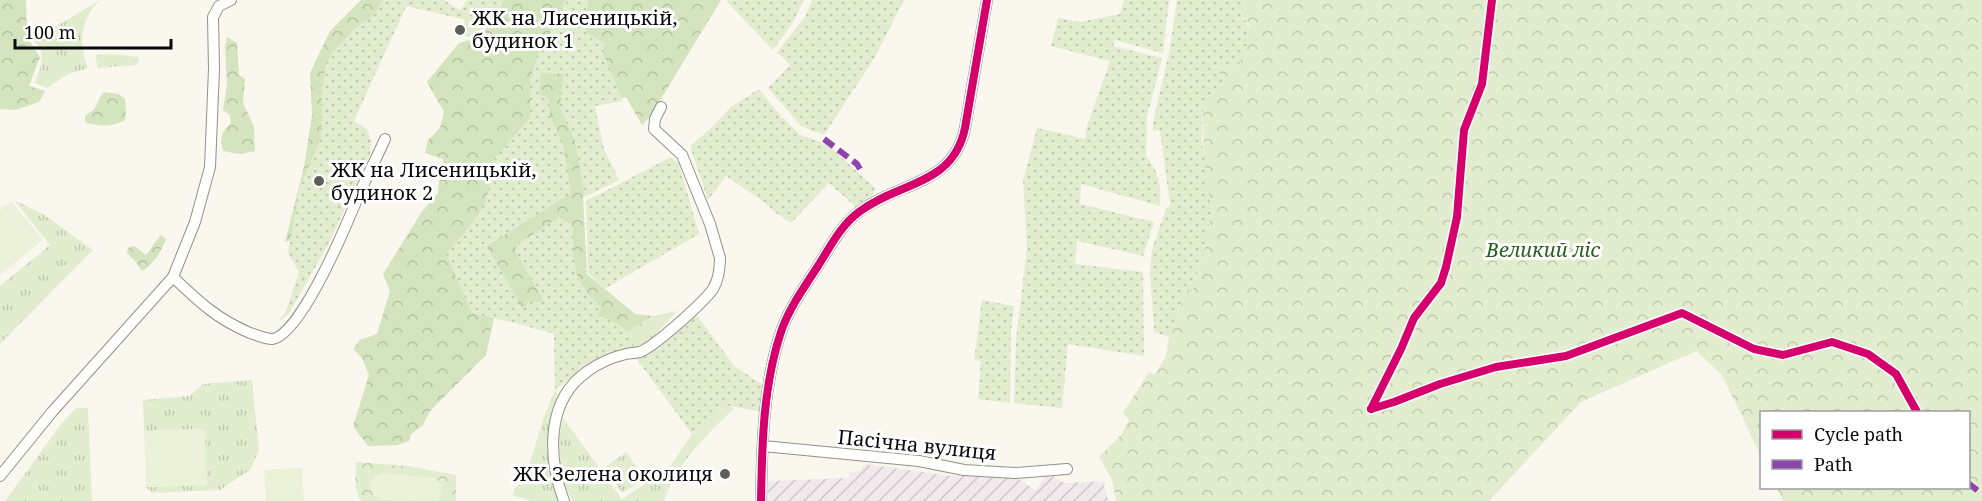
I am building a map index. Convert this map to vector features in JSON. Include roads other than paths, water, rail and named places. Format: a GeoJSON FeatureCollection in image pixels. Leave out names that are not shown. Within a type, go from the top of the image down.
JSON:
{"type":"FeatureCollection","features":[{"type":"Feature","properties":{"kind":"street"},"geometry":{"type":"LineString","coordinates":[[0,476],[52,412],[173,278],[195,222],[210,167],[214,69],[213,17],[219,6],[231,0]]}},
{"type":"Feature","properties":{"kind":"street"},"geometry":{"type":"LineString","coordinates":[[761,501],[768,382],[782,329],[792,307],[834,240],[858,213],[883,196],[939,172],[948,165],[962,142],[987,0]]}},
{"type":"Feature","properties":{"kind":"street"},"geometry":{"type":"LineString","coordinates":[[564,501],[556,481],[551,446],[553,427],[559,407],[572,386],[595,367],[624,355],[639,352],[652,345],[706,298],[714,287],[720,272],[720,258],[689,168],[679,151],[654,129],[655,119],[661,107]]}},
{"type":"Feature","properties":{"kind":"street"},"geometry":{"type":"LineString","coordinates":[[173,278],[226,322],[261,337],[273,339],[280,336],[292,325],[323,274],[385,139]]}},
{"type":"Feature","properties":{"kind":"street","name":"Пасічна вулиця"},"geometry":{"type":"LineString","coordinates":[[763,446],[919,462],[964,470],[1015,473],[1067,469]]}},
{"type":"Feature","properties":{"kind":"place","name":"ЖК на Лисеницькій, будинок 1"},"geometry":{"type":"Point","coordinates":[460,30]}},
{"type":"Feature","properties":{"kind":"place","name":"ЖК на Лисеницькій, будинок 2"},"geometry":{"type":"Point","coordinates":[319,181]}},
{"type":"Feature","properties":{"kind":"place","name":"ЖК Зелена околиця"},"geometry":{"type":"Point","coordinates":[725,474]}},
{"type":"Feature","properties":{"kind":"park label","name":"Великий ліс"},"geometry":{"type":"Point","coordinates":[1543,250]}}]}
